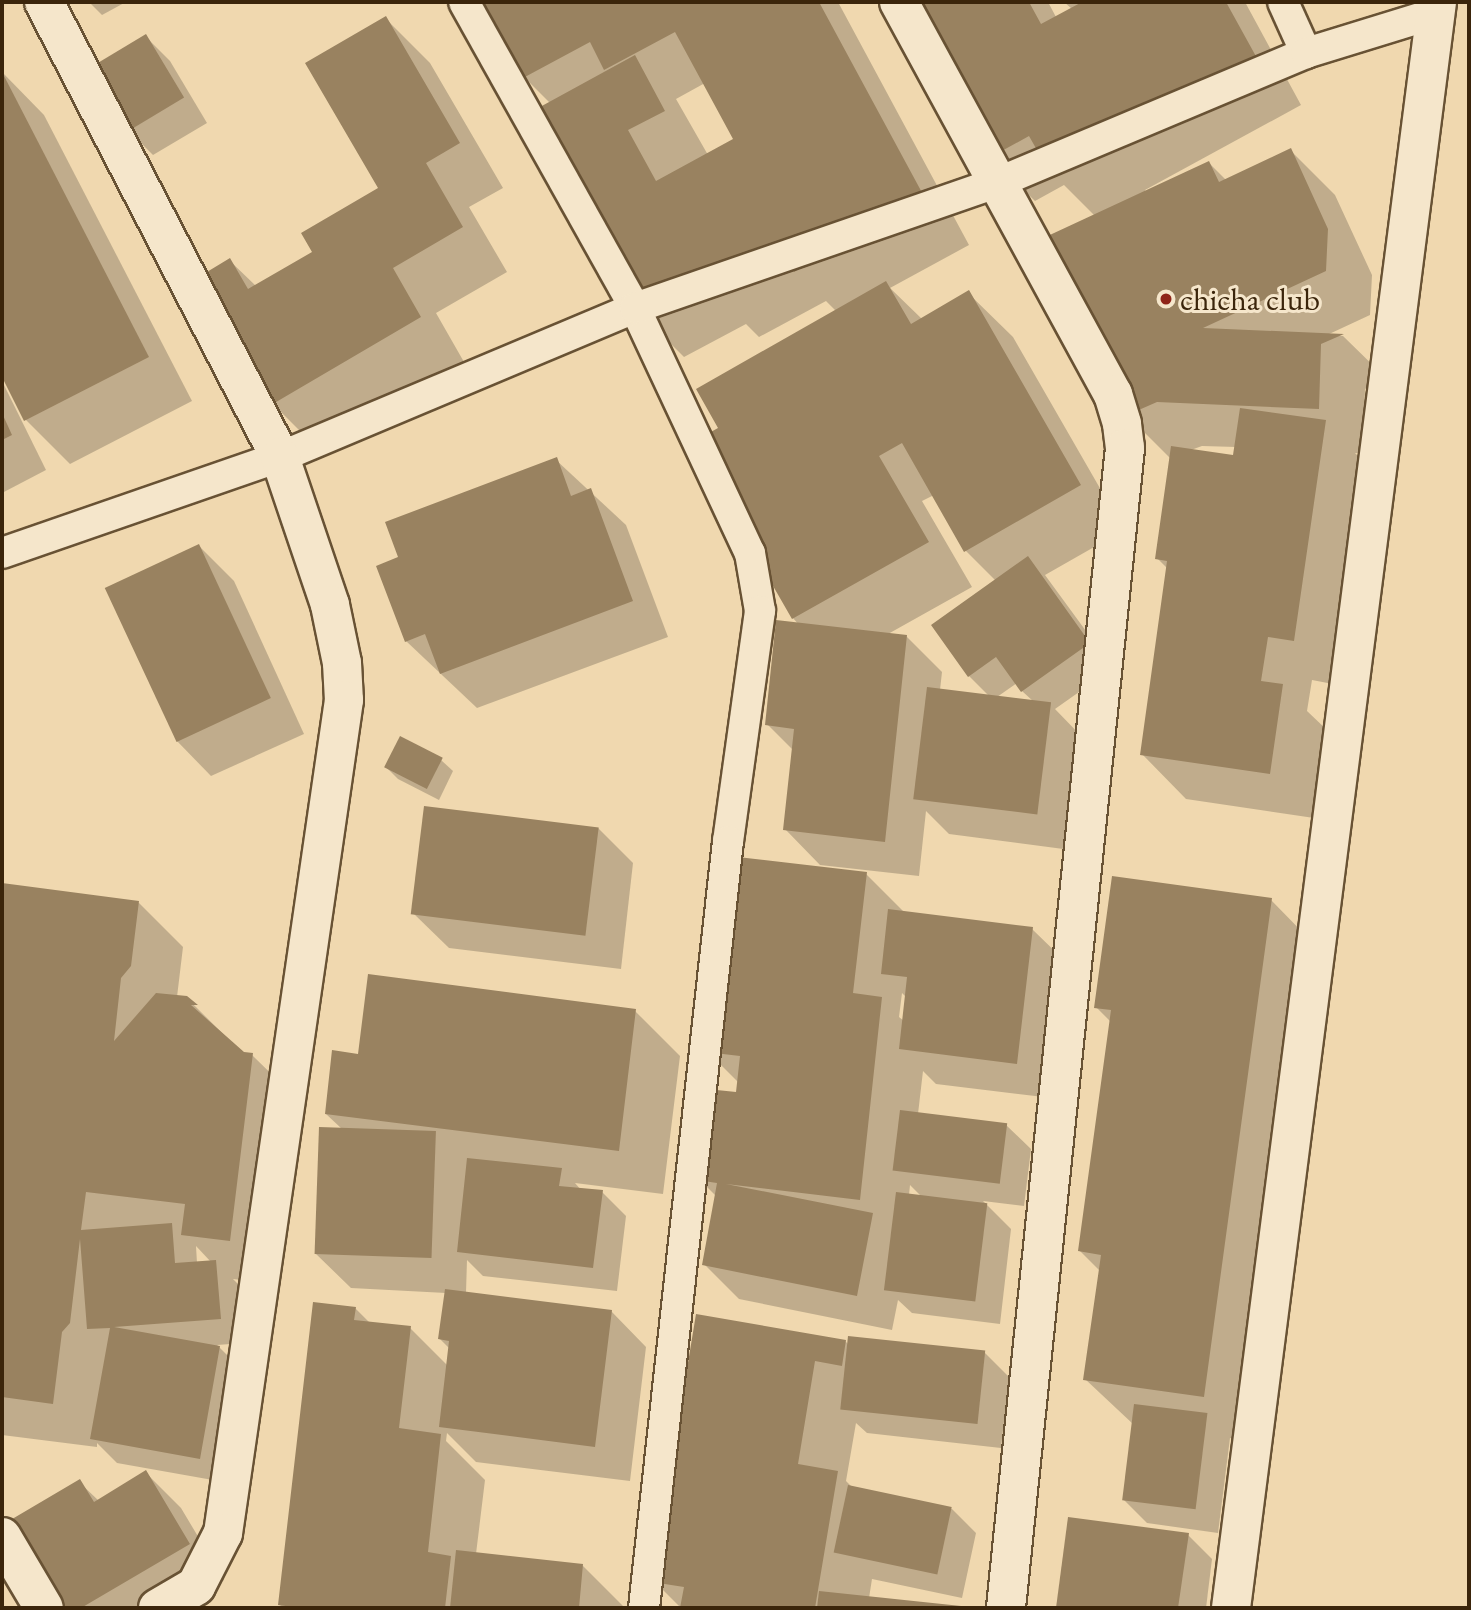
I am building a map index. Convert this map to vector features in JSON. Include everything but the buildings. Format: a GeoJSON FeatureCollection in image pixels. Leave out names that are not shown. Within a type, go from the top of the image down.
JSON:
{"type":"FeatureCollection","features":[{"type":"Feature","properties":{"kind":"street"},"geometry":{"type":"LineString","coordinates":[[44,2],[279,457],[330,605],[342,663],[344,700],[223,1533],[196,1586],[158,1608]]}},
{"type":"Feature","properties":{"kind":"street"},"geometry":{"type":"LineString","coordinates":[[899,2],[1113,394],[1122,424],[1125,448],[1006,1608]]}},
{"type":"Feature","properties":{"kind":"street"},"geometry":{"type":"LineString","coordinates":[[1231,1608],[1447,9]]}},
{"type":"Feature","properties":{"kind":"street"},"geometry":{"type":"LineString","coordinates":[[2,1537],[44,1608]]}},
{"type":"Feature","properties":{"kind":"lane"},"geometry":{"type":"LineString","coordinates":[[464,2],[635,308],[750,553],[760,611],[727,841],[644,1608]]}},
{"type":"Feature","properties":{"kind":"lane"},"geometry":{"type":"LineString","coordinates":[[1283,2],[1306,53]]}},
{"type":"Feature","properties":{"kind":"lane"},"geometry":{"type":"LineString","coordinates":[[2,553],[279,457],[635,308],[999,182],[1306,53],[1447,9]]}},
{"type":"Feature","properties":{"kind":"place","name":"chicha club"},"geometry":{"type":"Point","coordinates":[1166,299]}}]}
